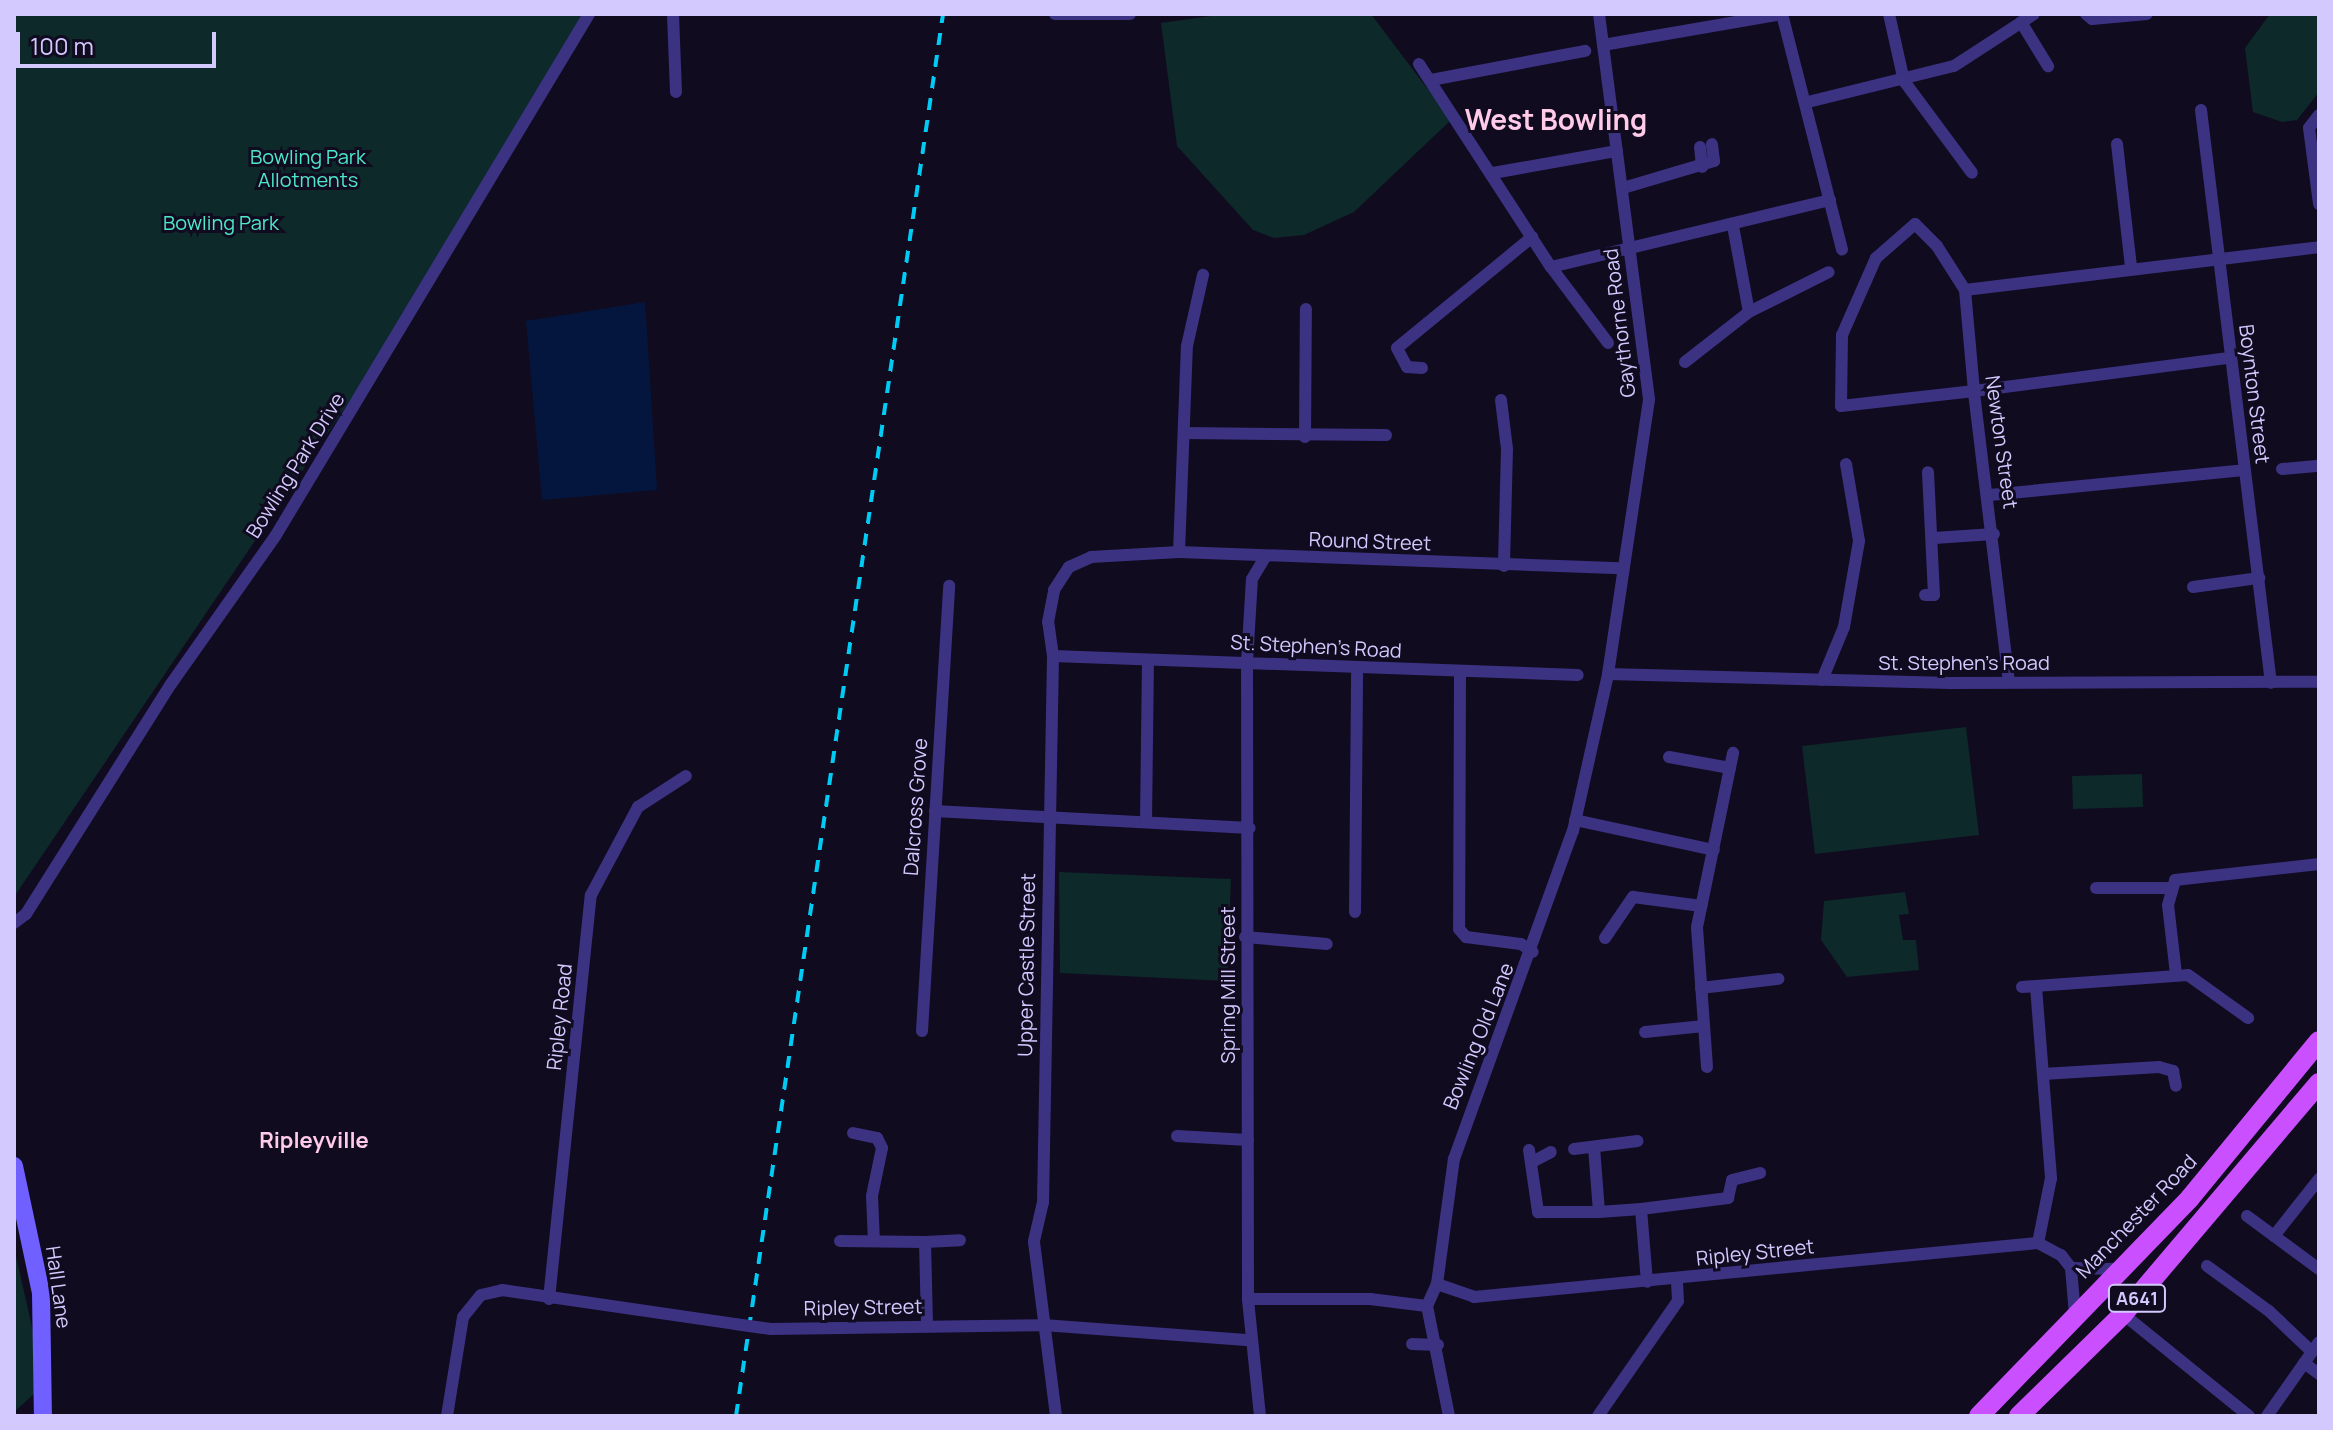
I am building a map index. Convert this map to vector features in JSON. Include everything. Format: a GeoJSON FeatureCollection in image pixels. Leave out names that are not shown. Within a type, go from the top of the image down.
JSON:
{"type":"FeatureCollection","features":[{"type":"Feature","properties":{"kind":"main road","name":"Manchester Road"},"geometry":{"type":"LineString","coordinates":[[1979,1416],[2117,1269],[2190,1198],[2319,1041]]}},
{"type":"Feature","properties":{"kind":"main road","name":"A641"},"geometry":{"type":"LineString","coordinates":[[2019,1416],[2123,1314],[2319,1083]]}},
{"type":"Feature","properties":{"kind":"street","name":"Bowling Park Drive"},"geometry":{"type":"LineString","coordinates":[[14,923],[26,914],[171,684],[276,535],[589,14]]}},
{"type":"Feature","properties":{"kind":"street"},"geometry":{"type":"LineString","coordinates":[[673,14],[676,92]]}},
{"type":"Feature","properties":{"kind":"street"},"geometry":{"type":"LineString","coordinates":[[1055,14],[1130,14]]}},
{"type":"Feature","properties":{"kind":"street","name":"Gaythorne Road"},"geometry":{"type":"LineString","coordinates":[[1599,14],[1649,399],[1621,568],[1608,674]]}},
{"type":"Feature","properties":{"kind":"street"},"geometry":{"type":"LineString","coordinates":[[1603,45],[1782,14],[1808,102],[1842,249]]}},
{"type":"Feature","properties":{"kind":"street"},"geometry":{"type":"LineString","coordinates":[[1889,14],[1904,81],[1972,173]]}},
{"type":"Feature","properties":{"kind":"street"},"geometry":{"type":"LineString","coordinates":[[1808,102],[1904,81],[1954,66],[2034,14]]}},
{"type":"Feature","properties":{"kind":"street"},"geometry":{"type":"LineString","coordinates":[[2086,14],[2092,19],[2147,14]]}},
{"type":"Feature","properties":{"kind":"street"},"geometry":{"type":"LineString","coordinates":[[2021,22],[2048,66]]}},
{"type":"Feature","properties":{"kind":"street"},"geometry":{"type":"LineString","coordinates":[[1431,80],[1585,51]]}},
{"type":"Feature","properties":{"kind":"street"},"geometry":{"type":"LineString","coordinates":[[1419,64],[1493,173],[1551,267],[1608,343]]}},
{"type":"Feature","properties":{"kind":"street","name":"Boynton Street"},"geometry":{"type":"LineString","coordinates":[[2201,110],[2271,683]]}},
{"type":"Feature","properties":{"kind":"street"},"geometry":{"type":"LineString","coordinates":[[2319,115],[2309,128],[2319,204]]}},
{"type":"Feature","properties":{"kind":"street"},"geometry":{"type":"LineString","coordinates":[[2117,144],[2131,267]]}},
{"type":"Feature","properties":{"kind":"street"},"geometry":{"type":"LineString","coordinates":[[1623,188],[1708,164],[1706,145]]}},
{"type":"Feature","properties":{"kind":"street"},"geometry":{"type":"LineString","coordinates":[[1959,156],[1972,148]]}},
{"type":"Feature","properties":{"kind":"street"},"geometry":{"type":"LineString","coordinates":[[1493,173],[1617,151]]}},
{"type":"Feature","properties":{"kind":"street"},"geometry":{"type":"LineString","coordinates":[[1551,267],[1631,246],[1733,226],[1830,200]]}},
{"type":"Feature","properties":{"kind":"street","name":"Newton Street"},"geometry":{"type":"LineString","coordinates":[[1974,391],[1841,406],[1838,367],[1854,299],[1876,258],[1915,224],[1937,246],[1965,290],[2009,682]]}},
{"type":"Feature","properties":{"kind":"street"},"geometry":{"type":"LineString","coordinates":[[1733,226],[1749,312]]}},
{"type":"Feature","properties":{"kind":"street"},"geometry":{"type":"LineString","coordinates":[[1397,348],[1532,237]]}},
{"type":"Feature","properties":{"kind":"street"},"geometry":{"type":"LineString","coordinates":[[1965,290],[2131,267],[2319,247]]}},
{"type":"Feature","properties":{"kind":"street"},"geometry":{"type":"LineString","coordinates":[[1685,362],[1749,312],[1829,272]]}},
{"type":"Feature","properties":{"kind":"street"},"geometry":{"type":"LineString","coordinates":[[1179,552],[1187,346],[1203,275]]}},
{"type":"Feature","properties":{"kind":"street"},"geometry":{"type":"LineString","coordinates":[[1305,437],[1306,309]]}},
{"type":"Feature","properties":{"kind":"street"},"geometry":{"type":"LineString","coordinates":[[1391,334],[1407,367],[1422,368]]}},
{"type":"Feature","properties":{"kind":"street"},"geometry":{"type":"LineString","coordinates":[[1974,391],[2229,358]]}},
{"type":"Feature","properties":{"kind":"street"},"geometry":{"type":"LineString","coordinates":[[1501,400],[1507,449],[1504,566]]}},
{"type":"Feature","properties":{"kind":"street"},"geometry":{"type":"LineString","coordinates":[[1185,433],[1305,437],[1386,435]]}},
{"type":"Feature","properties":{"kind":"street"},"geometry":{"type":"LineString","coordinates":[[1822,680],[1844,627],[1859,541],[1846,464]]}},
{"type":"Feature","properties":{"kind":"street"},"geometry":{"type":"LineString","coordinates":[[2282,469],[2319,466]]}},
{"type":"Feature","properties":{"kind":"street"},"geometry":{"type":"LineString","coordinates":[[1990,495],[2244,470]]}},
{"type":"Feature","properties":{"kind":"street"},"geometry":{"type":"LineString","coordinates":[[1925,595],[1934,595],[1934,538],[1928,472]]}},
{"type":"Feature","properties":{"kind":"street"},"geometry":{"type":"LineString","coordinates":[[1835,484],[1848,482]]}},
{"type":"Feature","properties":{"kind":"street"},"geometry":{"type":"LineString","coordinates":[[1934,538],[1994,534]]}},
{"type":"Feature","properties":{"kind":"street","name":"Round Street"},"geometry":{"type":"LineString","coordinates":[[1117,554],[1179,552],[1621,568]]}},
{"type":"Feature","properties":{"kind":"street","name":"Upper Castle Street"},"geometry":{"type":"LineString","coordinates":[[1056,1416],[1034,1241],[1043,1203],[1053,656],[1048,622],[1054,590],[1069,567],[1117,554]]}},
{"type":"Feature","properties":{"kind":"street","name":"Spring Mill Street"},"geometry":{"type":"LineString","coordinates":[[1260,1416],[1249,1340],[1245,937],[1250,828],[1247,662],[1252,579],[1265,557]]}},
{"type":"Feature","properties":{"kind":"street"},"geometry":{"type":"LineString","coordinates":[[2193,587],[2259,578]]}},
{"type":"Feature","properties":{"kind":"street","name":"Dalcross Grove"},"geometry":{"type":"LineString","coordinates":[[922,1031],[949,586]]}},
{"type":"Feature","properties":{"kind":"street","name":"St. Stephen's Road"},"geometry":{"type":"LineString","coordinates":[[1053,656],[1578,675]]}},
{"type":"Feature","properties":{"kind":"street"},"geometry":{"type":"LineString","coordinates":[[1146,822],[1148,660]]}},
{"type":"Feature","properties":{"kind":"street"},"geometry":{"type":"LineString","coordinates":[[1355,912],[1357,667]]}},
{"type":"Feature","properties":{"kind":"street"},"geometry":{"type":"LineString","coordinates":[[1460,673],[1459,929],[1466,937],[1521,944],[1533,952]]}},
{"type":"Feature","properties":{"kind":"street","name":"St. Stephen's Road"},"geometry":{"type":"LineString","coordinates":[[1608,674],[1822,680],[2319,682]]}},
{"type":"Feature","properties":{"kind":"street","name":"Bowling Old Lane"},"geometry":{"type":"LineString","coordinates":[[1427,1306],[1437,1284],[1461,1134],[1533,952],[1575,820],[1608,674]]}},
{"type":"Feature","properties":{"kind":"street"},"geometry":{"type":"LineString","coordinates":[[1707,1067],[1701,988],[1701,906],[1733,753]]}},
{"type":"Feature","properties":{"kind":"street"},"geometry":{"type":"LineString","coordinates":[[1669,757],[1730,768]]}},
{"type":"Feature","properties":{"kind":"street","name":"Ripley Road"},"geometry":{"type":"LineString","coordinates":[[549,1299],[591,895],[638,807],[686,776]]}},
{"type":"Feature","properties":{"kind":"street"},"geometry":{"type":"LineString","coordinates":[[935,811],[1250,828]]}},
{"type":"Feature","properties":{"kind":"street"},"geometry":{"type":"LineString","coordinates":[[1575,820],[1714,850]]}},
{"type":"Feature","properties":{"kind":"street"},"geometry":{"type":"LineString","coordinates":[[2096,888],[2170,888],[2186,876],[2319,864]]}},
{"type":"Feature","properties":{"kind":"street"},"geometry":{"type":"LineString","coordinates":[[2170,888],[2176,974]]}},
{"type":"Feature","properties":{"kind":"street"},"geometry":{"type":"LineString","coordinates":[[1605,938],[1633,897],[1701,906]]}},
{"type":"Feature","properties":{"kind":"street"},"geometry":{"type":"LineString","coordinates":[[1245,937],[1327,944]]}},
{"type":"Feature","properties":{"kind":"street"},"geometry":{"type":"LineString","coordinates":[[2022,987],[2188,975],[2248,1018]]}},
{"type":"Feature","properties":{"kind":"street"},"geometry":{"type":"LineString","coordinates":[[1701,988],[1778,979]]}},
{"type":"Feature","properties":{"kind":"street"},"geometry":{"type":"LineString","coordinates":[[2036,987],[2051,1178],[2038,1243],[2061,1255],[2071,1268],[2075,1315]]}},
{"type":"Feature","properties":{"kind":"street"},"geometry":{"type":"LineString","coordinates":[[1645,1032],[1704,1026]]}},
{"type":"Feature","properties":{"kind":"street"},"geometry":{"type":"LineString","coordinates":[[2043,1074],[2159,1067],[2173,1071],[2176,1086]]}},
{"type":"Feature","properties":{"kind":"street"},"geometry":{"type":"LineString","coordinates":[[853,1133],[877,1138],[882,1148],[872,1196],[874,1241]]}},
{"type":"Feature","properties":{"kind":"street"},"geometry":{"type":"LineString","coordinates":[[1177,1136],[1248,1140]]}},
{"type":"Feature","properties":{"kind":"street"},"geometry":{"type":"LineString","coordinates":[[1574,1149],[1637,1141]]}},
{"type":"Feature","properties":{"kind":"street"},"geometry":{"type":"LineString","coordinates":[[1594,1147],[1599,1212]]}},
{"type":"Feature","properties":{"kind":"street"},"geometry":{"type":"LineString","coordinates":[[1551,1152],[1531,1156],[1533,1199],[1538,1212],[1599,1212],[1732,1201],[1732,1180],[1760,1173]]}},
{"type":"Feature","properties":{"kind":"street","name":"Hall Lane"},"geometry":{"type":"LineString","coordinates":[[14,1166],[41,1293],[43,1416]]}},
{"type":"Feature","properties":{"kind":"street"},"geometry":{"type":"LineString","coordinates":[[2274,1236],[2319,1179]]}},
{"type":"Feature","properties":{"kind":"street"},"geometry":{"type":"LineString","coordinates":[[1641,1209],[1647,1282]]}},
{"type":"Feature","properties":{"kind":"street"},"geometry":{"type":"LineString","coordinates":[[2247,1216],[2319,1269]]}},
{"type":"Feature","properties":{"kind":"street"},"geometry":{"type":"LineString","coordinates":[[840,1241],[960,1240]]}},
{"type":"Feature","properties":{"kind":"street"},"geometry":{"type":"LineString","coordinates":[[925,1242],[927,1326]]}},
{"type":"Feature","properties":{"kind":"street","name":"Ripley Street"},"geometry":{"type":"LineString","coordinates":[[1437,1284],[1474,1297],[2038,1243]]}},
{"type":"Feature","properties":{"kind":"street"},"geometry":{"type":"LineString","coordinates":[[2207,1266],[2315,1347],[2267,1416]]}},
{"type":"Feature","properties":{"kind":"street"},"geometry":{"type":"LineString","coordinates":[[2071,1268],[2117,1269]]}},
{"type":"Feature","properties":{"kind":"street"},"geometry":{"type":"LineString","coordinates":[[1598,1416],[1678,1301],[1677,1279]]}},
{"type":"Feature","properties":{"kind":"street","name":"Ripley Street"},"geometry":{"type":"LineString","coordinates":[[447,1416],[463,1317],[481,1295],[502,1290],[771,1329],[1043,1325],[1249,1340]]}},
{"type":"Feature","properties":{"kind":"street"},"geometry":{"type":"LineString","coordinates":[[1248,1299],[1370,1299],[1427,1306],[1438,1345],[1449,1416]]}},
{"type":"Feature","properties":{"kind":"street"},"geometry":{"type":"LineString","coordinates":[[2123,1314],[2249,1416]]}},
{"type":"Feature","properties":{"kind":"street"},"geometry":{"type":"LineString","coordinates":[[1412,1344],[1438,1345]]}},
{"type":"Feature","properties":{"kind":"street"},"geometry":{"type":"LineString","coordinates":[[2304,1363],[2319,1374]]}},
{"type":"Feature","properties":{"kind":"green space","name":"Bowling Park"},"geometry":{"type":"Polygon","coordinates":[[[14,14],[589,14],[443,263],[14,897],[14,14]]]}},
{"type":"Feature","properties":{"kind":"green space"},"geometry":{"type":"Polygon","coordinates":[[[1225,14],[1371,14],[1451,120],[1354,212],[1304,235],[1274,238],[1253,230],[1177,146],[1161,23],[1225,14]]]}},
{"type":"Feature","properties":{"kind":"green space"},"geometry":{"type":"Polygon","coordinates":[[[2270,14],[2319,14],[2319,92],[2297,120],[2282,122],[2253,112],[2245,48],[2270,14]]]}},
{"type":"Feature","properties":{"kind":"green space"},"geometry":{"type":"Polygon","coordinates":[[[1966,727],[1979,835],[1815,854],[1802,746],[1966,727]]]}},
{"type":"Feature","properties":{"kind":"green space"},"geometry":{"type":"Polygon","coordinates":[[[2142,774],[2143,807],[2073,809],[2072,776],[2142,774]]]}},
{"type":"Feature","properties":{"kind":"green space"},"geometry":{"type":"Polygon","coordinates":[[[1059,872],[1231,879],[1227,981],[1060,973],[1059,872]]]}},
{"type":"Feature","properties":{"kind":"green space"},"geometry":{"type":"Polygon","coordinates":[[[1905,892],[1909,914],[1899,915],[1903,940],[1916,940],[1919,970],[1847,977],[1821,940],[1824,901],[1905,892]]]}},
{"type":"Feature","properties":{"kind":"green space"},"geometry":{"type":"Polygon","coordinates":[[[14,1247],[36,1345],[34,1394],[14,1412],[14,1247]]]}},
{"type":"Feature","properties":{"kind":"water"},"geometry":{"type":"Polygon","coordinates":[[[645,302],[657,490],[542,500],[526,321],[645,302]]]}},
{"type":"Feature","properties":{"kind":"railway"},"geometry":{"type":"LineString","coordinates":[[736,1416],[943,14]]}},
{"type":"Feature","properties":{"kind":"district","name":"West Bowling"},"geometry":{"type":"Point","coordinates":[1556,119]}},
{"type":"Feature","properties":{"kind":"district","name":"Ripleyville"},"geometry":{"type":"Point","coordinates":[314,1141]}},
{"type":"Feature","properties":{"kind":"park label","name":"Bowling Park Allotments"},"geometry":{"type":"Point","coordinates":[308,168]}}]}
